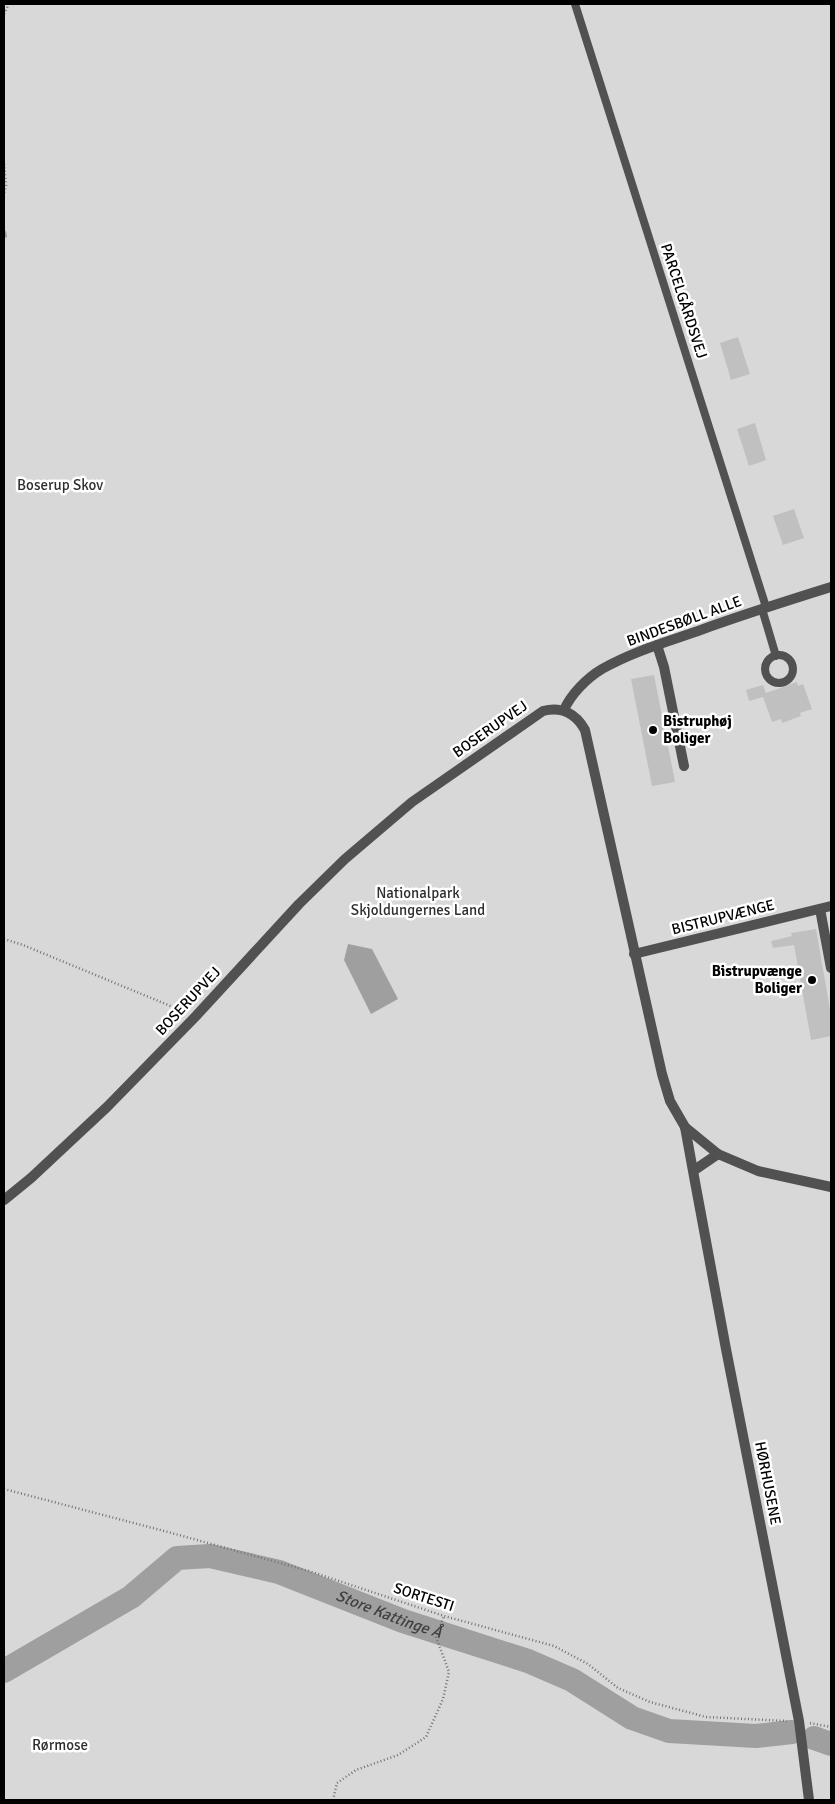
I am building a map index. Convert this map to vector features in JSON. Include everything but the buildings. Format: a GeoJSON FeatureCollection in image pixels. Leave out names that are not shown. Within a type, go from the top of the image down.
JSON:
{"type":"FeatureCollection","features":[{"type":"Feature","properties":{"kind":"street","name":"BINDESBØLL ALLE"},"geometry":{"type":"LineString","coordinates":[[564,710],[575,693],[602,669],[657,645],[831,587]]}},
{"type":"Feature","properties":{"kind":"street"},"geometry":{"type":"LineString","coordinates":[[657,645],[664,667],[684,766]]}},
{"type":"Feature","properties":{"kind":"street"},"geometry":{"type":"LineString","coordinates":[[564,710],[577,719],[585,730],[634,954],[664,1083],[670,1101],[685,1127],[718,1154],[758,1171],[831,1187]]}},
{"type":"Feature","properties":{"kind":"street","name":"BOSERUPVEJ"},"geometry":{"type":"LineString","coordinates":[[4,1200],[31,1178],[108,1107],[196,1016],[299,904],[345,859],[412,802],[543,711],[564,710]]}},
{"type":"Feature","properties":{"kind":"street","name":"BISTRUPVÆNGE"},"geometry":{"type":"LineString","coordinates":[[634,954],[831,906]]}},
{"type":"Feature","properties":{"kind":"street"},"geometry":{"type":"LineString","coordinates":[[820,909],[831,968]]}},
{"type":"Feature","properties":{"kind":"street","name":"HØRHUSENE"},"geometry":{"type":"LineString","coordinates":[[685,1127],[799,1722],[810,1800]]}},
{"type":"Feature","properties":{"kind":"street"},"geometry":{"type":"LineString","coordinates":[[694,1171],[718,1154]]}},
{"type":"Feature","properties":{"kind":"lane","name":"PARCELGÅRDSVEJ"},"geometry":{"type":"LineString","coordinates":[[576,4],[764,608],[776,656]]}},
{"type":"Feature","properties":{"kind":"path"},"geometry":{"type":"LineString","coordinates":[[4,14],[9,4]]}},
{"type":"Feature","properties":{"kind":"path"},"geometry":{"type":"LineString","coordinates":[[4,164],[6,186],[4,193]]}},
{"type":"Feature","properties":{"kind":"path"},"geometry":{"type":"LineString","coordinates":[[4,939],[23,945],[196,1016]]}},
{"type":"Feature","properties":{"kind":"path","name":"SORTESTI"},"geometry":{"type":"LineString","coordinates":[[4,1489],[300,1568],[444,1616],[554,1646],[588,1664],[618,1688],[650,1702],[706,1717],[799,1722],[822,1724],[831,1727]]}},
{"type":"Feature","properties":{"kind":"path"},"geometry":{"type":"LineString","coordinates":[[333,1800],[336,1783],[343,1778],[356,1770],[398,1755],[426,1737],[443,1699],[449,1672],[436,1636],[444,1616]]}},
{"type":"Feature","properties":{"kind":"green space","name":"Nationalpark Skjoldungernes Land"},"geometry":{"type":"Polygon","coordinates":[[[4,4],[831,4],[831,1800],[4,1800],[4,4]]]}},
{"type":"Feature","properties":{"kind":"shaded area"},"geometry":{"type":"Polygon","coordinates":[[[348,944],[372,949],[398,999],[371,1014],[344,960],[348,944]]]}},
{"type":"Feature","properties":{"kind":"waterway"},"geometry":{"type":"LineString","coordinates":[[4,232],[5,236]]}},
{"type":"Feature","properties":{"kind":"waterway","name":"Store Kattinge Å"},"geometry":{"type":"LineString","coordinates":[[4,1671],[131,1597],[177,1558],[210,1556],[279,1572],[403,1621],[528,1661],[572,1680],[632,1718],[669,1731],[756,1736],[792,1732]]}},
{"type":"Feature","properties":{"kind":"waterway","name":"Store Kattinge Å"},"geometry":{"type":"LineString","coordinates":[[814,1738],[831,1744]]}},
{"type":"Feature","properties":{"kind":"place","name":"Bistruphøj Boliger"},"geometry":{"type":"Point","coordinates":[653,730]}},
{"type":"Feature","properties":{"kind":"place","name":"Bistrupvænge Boliger"},"geometry":{"type":"Point","coordinates":[812,980]}},
{"type":"Feature","properties":{"kind":"park label","name":"Boserup Skov"},"geometry":{"type":"Point","coordinates":[60,485]}},
{"type":"Feature","properties":{"kind":"park label","name":"Rørmose"},"geometry":{"type":"Point","coordinates":[60,1745]}}]}
